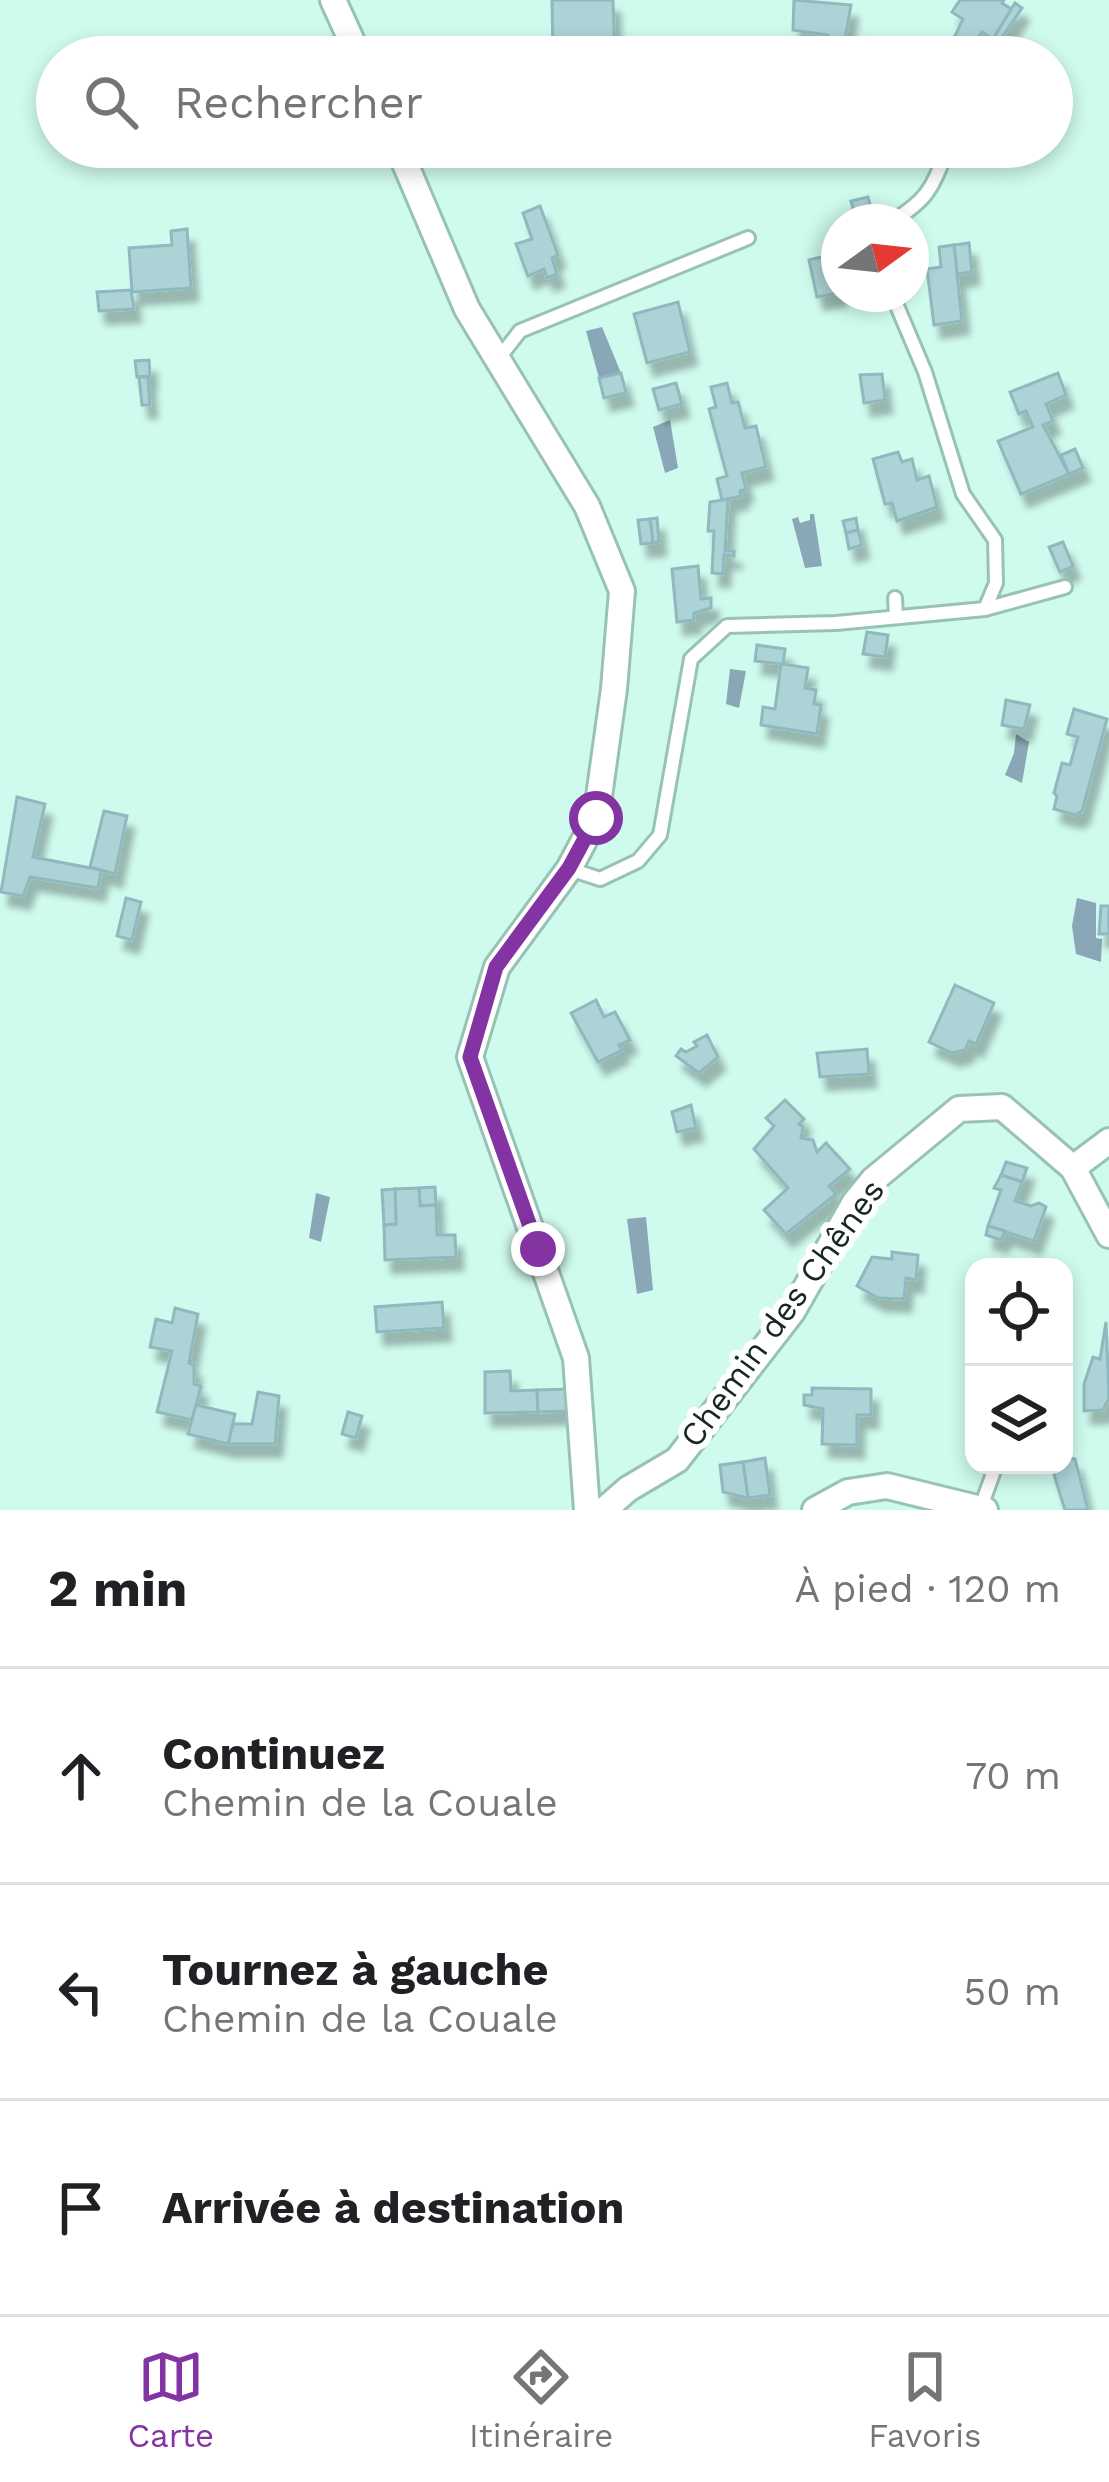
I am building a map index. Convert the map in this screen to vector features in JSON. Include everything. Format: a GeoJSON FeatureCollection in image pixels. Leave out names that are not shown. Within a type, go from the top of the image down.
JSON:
{"type":"FeatureCollection","features":[{"type":"Feature","properties":{"kind":"street"},"geometry":{"type":"LineString","coordinates":[[333,0],[349,36]]}},
{"type":"Feature","properties":{"kind":"street"},"geometry":{"type":"LineString","coordinates":[[407,168],[467,309],[587,506],[622,591],[596,818],[569,868],[496,967],[470,1057],[576,1358],[587,1510]]}},
{"type":"Feature","properties":{"kind":"street","name":"Chemin des Chênes"},"geometry":{"type":"LineString","coordinates":[[604,1510],[628,1489],[677,1460],[791,1312],[855,1202],[873,1180],[958,1109],[1002,1108],[1073,1168],[1109,1235]]}},
{"type":"Feature","properties":{"kind":"street"},"geometry":{"type":"LineString","coordinates":[[1073,1168],[1109,1141]]}},
{"type":"Feature","properties":{"kind":"street"},"geometry":{"type":"LineString","coordinates":[[815,1510],[848,1492],[887,1486],[983,1508]]}},
{"type":"Feature","properties":{"kind":"lane"},"geometry":{"type":"LineString","coordinates":[[920,204],[940,168]]}},
{"type":"Feature","properties":{"kind":"lane"},"geometry":{"type":"LineString","coordinates":[[498,359],[520,332],[748,238]]}},
{"type":"Feature","properties":{"kind":"lane"},"geometry":{"type":"LineString","coordinates":[[900,312],[926,372],[963,494],[995,540],[996,583],[985,609]]}},
{"type":"Feature","properties":{"kind":"lane"},"geometry":{"type":"LineString","coordinates":[[569,868],[600,879],[638,861],[660,835],[691,659],[727,626],[836,623],[985,609],[1065,587]]}},
{"type":"Feature","properties":{"kind":"lane"},"geometry":{"type":"LineString","coordinates":[[895,598],[896,617]]}},
{"type":"Feature","properties":{"kind":"lane"},"geometry":{"type":"LineString","coordinates":[[983,1508],[993,1474]]}},
{"type":"Feature","properties":{"kind":"water"},"geometry":{"type":"Polygon","coordinates":[[[602,327],[621,373],[599,378],[586,331],[602,327]]]}},
{"type":"Feature","properties":{"kind":"water"},"geometry":{"type":"Polygon","coordinates":[[[670,420],[678,468],[665,473],[653,427],[670,420]]]}},
{"type":"Feature","properties":{"kind":"water"},"geometry":{"type":"Polygon","coordinates":[[[814,514],[822,566],[805,568],[792,519],[798,517],[800,523],[810,520],[814,514]]]}},
{"type":"Feature","properties":{"kind":"water"},"geometry":{"type":"Polygon","coordinates":[[[730,669],[746,671],[739,708],[726,704],[730,669]]]}},
{"type":"Feature","properties":{"kind":"water"},"geometry":{"type":"Polygon","coordinates":[[[1016,734],[1029,742],[1022,783],[1005,775],[1016,734]]]}},
{"type":"Feature","properties":{"kind":"water"},"geometry":{"type":"Polygon","coordinates":[[[1077,898],[1096,903],[1101,962],[1076,954],[1072,926],[1077,898]]]}},
{"type":"Feature","properties":{"kind":"water"},"geometry":{"type":"Polygon","coordinates":[[[316,1193],[330,1197],[321,1242],[309,1238],[316,1193]]]}},
{"type":"Feature","properties":{"kind":"water"},"geometry":{"type":"Polygon","coordinates":[[[646,1217],[653,1290],[637,1294],[627,1219],[646,1217]]]}},
{"type":"Feature","properties":{"kind":"building"},"geometry":{"type":"Polygon","coordinates":[[[552,0],[613,0],[614,36],[553,36],[552,0]]]}},
{"type":"Feature","properties":{"kind":"building"},"geometry":{"type":"Polygon","coordinates":[[[794,0],[851,5],[846,36],[793,30],[794,0]]]}},
{"type":"Feature","properties":{"kind":"building"},"geometry":{"type":"Polygon","coordinates":[[[960,0],[1004,0],[1013,10],[995,36],[982,32],[955,36],[963,19],[952,12],[960,0]]]}},
{"type":"Feature","properties":{"kind":"building"},"geometry":{"type":"Polygon","coordinates":[[[1015,3],[1022,8],[1003,36],[995,36],[1015,3]]]}},
{"type":"Feature","properties":{"kind":"building"},"geometry":{"type":"Polygon","coordinates":[[[868,197],[870,204],[852,204],[868,197]]]}},
{"type":"Feature","properties":{"kind":"building"},"geometry":{"type":"Polygon","coordinates":[[[540,206],[558,255],[552,258],[557,274],[547,278],[544,269],[528,276],[516,244],[532,239],[523,213],[540,206]]]}},
{"type":"Feature","properties":{"kind":"building"},"geometry":{"type":"Polygon","coordinates":[[[187,229],[191,288],[132,292],[129,248],[172,245],[171,231],[187,229]]]}},
{"type":"Feature","properties":{"kind":"building"},"geometry":{"type":"Polygon","coordinates":[[[969,243],[972,272],[957,274],[954,245],[969,243]]]}},
{"type":"Feature","properties":{"kind":"building"},"geometry":{"type":"Polygon","coordinates":[[[954,245],[962,321],[934,325],[929,269],[941,267],[939,247],[954,245]]]}},
{"type":"Feature","properties":{"kind":"building"},"geometry":{"type":"Polygon","coordinates":[[[821,257],[821,296],[817,297],[809,260],[821,257]]]}},
{"type":"Feature","properties":{"kind":"building"},"geometry":{"type":"Polygon","coordinates":[[[131,290],[134,309],[99,311],[97,292],[131,290]]]}},
{"type":"Feature","properties":{"kind":"building"},"geometry":{"type":"Polygon","coordinates":[[[678,302],[690,352],[647,363],[634,314],[678,302]]]}},
{"type":"Feature","properties":{"kind":"building"},"geometry":{"type":"Polygon","coordinates":[[[149,360],[150,376],[137,377],[135,361],[149,360]]]}},
{"type":"Feature","properties":{"kind":"building"},"geometry":{"type":"Polygon","coordinates":[[[621,373],[626,393],[604,398],[599,378],[621,373]]]}},
{"type":"Feature","properties":{"kind":"building"},"geometry":{"type":"Polygon","coordinates":[[[1058,373],[1066,395],[1046,404],[1053,421],[1043,425],[1069,474],[1021,494],[998,441],[1033,427],[1026,411],[1019,414],[1010,392],[1058,373]]]}},
{"type":"Feature","properties":{"kind":"building"},"geometry":{"type":"Polygon","coordinates":[[[882,374],[885,400],[864,403],[860,375],[882,374]]]}},
{"type":"Feature","properties":{"kind":"building"},"geometry":{"type":"Polygon","coordinates":[[[139,377],[148,377],[150,405],[142,405],[139,377]]]}},
{"type":"Feature","properties":{"kind":"building"},"geometry":{"type":"Polygon","coordinates":[[[676,383],[682,404],[659,410],[653,389],[676,383]]]}},
{"type":"Feature","properties":{"kind":"building"},"geometry":{"type":"Polygon","coordinates":[[[727,383],[745,428],[756,426],[766,467],[742,473],[746,489],[740,491],[741,496],[722,500],[717,479],[727,476],[709,409],[716,407],[711,387],[727,383]]]}},
{"type":"Feature","properties":{"kind":"building"},"geometry":{"type":"Polygon","coordinates":[[[1075,449],[1083,468],[1069,474],[1061,455],[1075,449]]]}},
{"type":"Feature","properties":{"kind":"building"},"geometry":{"type":"Polygon","coordinates":[[[898,452],[902,462],[912,459],[917,480],[929,476],[937,507],[897,521],[892,503],[885,504],[873,459],[898,452]]]}},
{"type":"Feature","properties":{"kind":"building"},"geometry":{"type":"Polygon","coordinates":[[[728,499],[725,551],[734,551],[734,556],[724,555],[723,574],[712,573],[710,502],[728,499]]]}},
{"type":"Feature","properties":{"kind":"building"},"geometry":{"type":"Polygon","coordinates":[[[657,518],[659,542],[653,543],[650,519],[657,518]]]}},
{"type":"Feature","properties":{"kind":"building"},"geometry":{"type":"Polygon","coordinates":[[[856,518],[858,530],[846,533],[843,521],[856,518]]]}},
{"type":"Feature","properties":{"kind":"building"},"geometry":{"type":"Polygon","coordinates":[[[650,519],[653,543],[641,544],[638,520],[650,519]]]}},
{"type":"Feature","properties":{"kind":"building"},"geometry":{"type":"Polygon","coordinates":[[[858,530],[862,545],[849,549],[846,533],[858,530]]]}},
{"type":"Feature","properties":{"kind":"building"},"geometry":{"type":"Polygon","coordinates":[[[1063,542],[1073,566],[1060,572],[1049,547],[1063,542]]]}},
{"type":"Feature","properties":{"kind":"building"},"geometry":{"type":"Polygon","coordinates":[[[698,566],[701,599],[711,598],[711,608],[694,613],[694,620],[677,622],[672,569],[698,566]]]}},
{"type":"Feature","properties":{"kind":"building"},"geometry":{"type":"Polygon","coordinates":[[[867,632],[888,635],[885,657],[863,654],[867,632]]]}},
{"type":"Feature","properties":{"kind":"building"},"geometry":{"type":"Polygon","coordinates":[[[757,645],[785,649],[783,664],[808,668],[805,688],[816,690],[814,704],[821,705],[817,734],[761,725],[763,707],[775,709],[781,664],[755,661],[757,645]]]}},
{"type":"Feature","properties":{"kind":"building"},"geometry":{"type":"Polygon","coordinates":[[[1006,700],[1030,705],[1024,729],[1002,725],[1006,700]]]}},
{"type":"Feature","properties":{"kind":"building"},"geometry":{"type":"Polygon","coordinates":[[[1074,709],[1107,719],[1082,811],[1075,815],[1054,809],[1062,763],[1070,765],[1078,737],[1067,734],[1074,709]]]}},
{"type":"Feature","properties":{"kind":"building"},"geometry":{"type":"Polygon","coordinates":[[[17,797],[45,804],[33,857],[101,870],[98,888],[30,877],[23,896],[1,892],[17,797]]]}},
{"type":"Feature","properties":{"kind":"building"},"geometry":{"type":"Polygon","coordinates":[[[104,811],[127,816],[115,874],[90,867],[104,811]]]}},
{"type":"Feature","properties":{"kind":"building"},"geometry":{"type":"Polygon","coordinates":[[[126,898],[141,902],[132,940],[117,936],[126,898]]]}},
{"type":"Feature","properties":{"kind":"building"},"geometry":{"type":"Polygon","coordinates":[[[1101,906],[1109,906],[1109,934],[1099,934],[1101,906]]]}},
{"type":"Feature","properties":{"kind":"building"},"geometry":{"type":"Polygon","coordinates":[[[955,985],[994,1003],[976,1044],[969,1041],[965,1050],[952,1053],[929,1042],[955,985]]]}},
{"type":"Feature","properties":{"kind":"building"},"geometry":{"type":"Polygon","coordinates":[[[596,1000],[604,1017],[615,1012],[630,1040],[619,1045],[622,1050],[598,1062],[571,1013],[596,1000]]]}},
{"type":"Feature","properties":{"kind":"building"},"geometry":{"type":"Polygon","coordinates":[[[707,1035],[718,1057],[699,1073],[676,1056],[707,1035]]]}},
{"type":"Feature","properties":{"kind":"building"},"geometry":{"type":"Polygon","coordinates":[[[867,1049],[869,1074],[820,1077],[817,1053],[867,1049]]]}},
{"type":"Feature","properties":{"kind":"building"},"geometry":{"type":"Polygon","coordinates":[[[785,1100],[804,1119],[799,1124],[801,1138],[813,1140],[817,1152],[826,1143],[850,1169],[829,1186],[836,1194],[786,1234],[764,1210],[788,1188],[754,1149],[774,1126],[766,1118],[785,1100]]]}},
{"type":"Feature","properties":{"kind":"building"},"geometry":{"type":"Polygon","coordinates":[[[691,1105],[696,1128],[677,1132],[672,1112],[691,1105]]]}},
{"type":"Feature","properties":{"kind":"building"},"geometry":{"type":"Polygon","coordinates":[[[1006,1162],[1027,1168],[1022,1182],[1001,1175],[1006,1162]]]}},
{"type":"Feature","properties":{"kind":"building"},"geometry":{"type":"Polygon","coordinates":[[[1001,1175],[1022,1182],[1015,1201],[1046,1207],[1034,1241],[988,1226],[1001,1190],[994,1188],[1001,1175]]]}},
{"type":"Feature","properties":{"kind":"building"},"geometry":{"type":"Polygon","coordinates":[[[435,1187],[436,1205],[420,1206],[419,1188],[435,1187]]]}},
{"type":"Feature","properties":{"kind":"building"},"geometry":{"type":"Polygon","coordinates":[[[419,1188],[420,1206],[436,1205],[437,1235],[455,1235],[456,1257],[385,1260],[384,1225],[396,1224],[395,1189],[419,1188]]]}},
{"type":"Feature","properties":{"kind":"building"},"geometry":{"type":"Polygon","coordinates":[[[395,1189],[396,1224],[384,1225],[382,1190],[395,1189]]]}},
{"type":"Feature","properties":{"kind":"building"},"geometry":{"type":"Polygon","coordinates":[[[988,1226],[1005,1231],[1001,1240],[986,1235],[988,1226]]]}},
{"type":"Feature","properties":{"kind":"building"},"geometry":{"type":"Polygon","coordinates":[[[892,1252],[918,1255],[916,1280],[906,1278],[904,1299],[878,1298],[857,1286],[872,1257],[892,1259],[892,1252]]]}},
{"type":"Feature","properties":{"kind":"building"},"geometry":{"type":"Polygon","coordinates":[[[442,1302],[444,1328],[377,1332],[375,1307],[442,1302]]]}},
{"type":"Feature","properties":{"kind":"building"},"geometry":{"type":"Polygon","coordinates":[[[175,1308],[198,1314],[189,1363],[194,1365],[194,1384],[201,1386],[192,1420],[157,1412],[172,1351],[150,1347],[156,1319],[172,1323],[175,1308]]]}},
{"type":"Feature","properties":{"kind":"building"},"geometry":{"type":"Polygon","coordinates":[[[1106,1322],[1109,1398],[1103,1410],[1084,1411],[1084,1384],[1093,1357],[1100,1359],[1106,1322]]]}},
{"type":"Feature","properties":{"kind":"building"},"geometry":{"type":"Polygon","coordinates":[[[510,1371],[511,1391],[537,1390],[538,1412],[485,1413],[485,1372],[510,1371]]]}},
{"type":"Feature","properties":{"kind":"building"},"geometry":{"type":"Polygon","coordinates":[[[812,1388],[871,1389],[871,1415],[857,1415],[857,1445],[822,1444],[823,1409],[804,1405],[804,1395],[812,1395],[812,1388]]]}},
{"type":"Feature","properties":{"kind":"building"},"geometry":{"type":"Polygon","coordinates":[[[569,1389],[569,1411],[538,1412],[537,1390],[569,1389]]]}},
{"type":"Feature","properties":{"kind":"building"},"geometry":{"type":"Polygon","coordinates":[[[258,1392],[279,1396],[275,1444],[228,1444],[233,1424],[252,1424],[258,1392]]]}},
{"type":"Feature","properties":{"kind":"building"},"geometry":{"type":"Polygon","coordinates":[[[196,1405],[235,1414],[228,1444],[188,1434],[196,1405]]]}},
{"type":"Feature","properties":{"kind":"building"},"geometry":{"type":"Polygon","coordinates":[[[348,1412],[362,1416],[356,1438],[342,1434],[348,1412]]]}},
{"type":"Feature","properties":{"kind":"building"},"geometry":{"type":"Polygon","coordinates":[[[765,1458],[770,1495],[748,1498],[743,1462],[765,1458]]]}},
{"type":"Feature","properties":{"kind":"building"},"geometry":{"type":"Polygon","coordinates":[[[1075,1459],[1088,1510],[1065,1510],[1054,1474],[1073,1474],[1075,1459]]]}},
{"type":"Feature","properties":{"kind":"building"},"geometry":{"type":"Polygon","coordinates":[[[743,1462],[748,1498],[723,1492],[720,1465],[743,1462]]]}},
{"type":"Feature","properties":{"kind":"route"},"geometry":{"type":"LineString","coordinates":[[538,1249],[470,1057],[496,967],[569,868],[596,818]]}}]}
